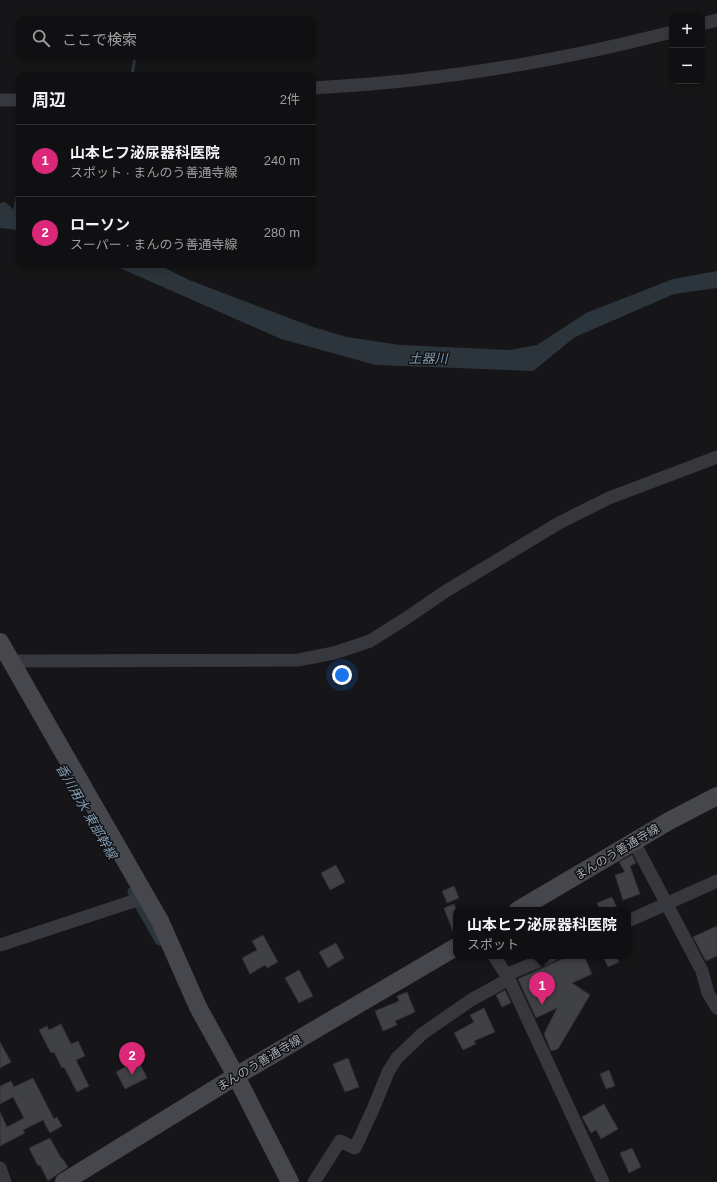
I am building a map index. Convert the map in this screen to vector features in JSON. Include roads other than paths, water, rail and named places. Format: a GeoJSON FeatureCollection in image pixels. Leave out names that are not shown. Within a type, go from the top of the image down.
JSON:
{"type":"FeatureCollection","features":[{"type":"Feature","properties":{"kind":"main road"},"geometry":{"type":"LineString","coordinates":[[0,642],[5,661],[160,921],[198,1007],[236,1076],[290,1182]]}},
{"type":"Feature","properties":{"kind":"main road","name":"まんのう善通寺線"},"geometry":{"type":"LineString","coordinates":[[523,907],[669,821],[717,796]]}},
{"type":"Feature","properties":{"kind":"main road","name":"まんのう善通寺線"},"geometry":{"type":"LineString","coordinates":[[64,1182],[236,1076],[453,949]]}},
{"type":"Feature","properties":{"kind":"street"},"geometry":{"type":"LineString","coordinates":[[705,23],[717,20]]}},
{"type":"Feature","properties":{"kind":"street"},"geometry":{"type":"LineString","coordinates":[[316,88],[432,78],[546,61],[669,33]]}},
{"type":"Feature","properties":{"kind":"street"},"geometry":{"type":"LineString","coordinates":[[0,100],[16,100]]}},
{"type":"Feature","properties":{"kind":"street"},"geometry":{"type":"LineString","coordinates":[[5,661],[298,660],[334,653],[370,641],[446,591],[559,523],[602,501],[717,457]]}},
{"type":"Feature","properties":{"kind":"street"},"geometry":{"type":"LineString","coordinates":[[634,842],[702,971],[708,994],[717,1008]]}},
{"type":"Feature","properties":{"kind":"street"},"geometry":{"type":"LineString","coordinates":[[631,920],[667,905],[717,881]]}},
{"type":"Feature","properties":{"kind":"street"},"geometry":{"type":"LineString","coordinates":[[0,945],[146,897]]}},
{"type":"Feature","properties":{"kind":"street"},"geometry":{"type":"LineString","coordinates":[[496,959],[508,978],[603,1182]]}},
{"type":"Feature","properties":{"kind":"street"},"geometry":{"type":"LineString","coordinates":[[314,1182],[340,1142],[355,1148],[388,1072],[397,1058],[422,1034],[471,1000],[508,978],[545,959]]}},
{"type":"Feature","properties":{"kind":"street"},"geometry":{"type":"LineString","coordinates":[[0,1168],[5,1182]]}},
{"type":"Feature","properties":{"kind":"water"},"geometry":{"type":"Polygon","coordinates":[[[5,202],[16,210],[16,230],[0,228],[0,203],[5,202]]]}},
{"type":"Feature","properties":{"kind":"water","name":"土器川"},"geometry":{"type":"Polygon","coordinates":[[[120,268],[165,268],[189,280],[313,327],[347,337],[400,345],[510,350],[537,345],[586,313],[673,279],[717,271],[717,288],[674,294],[575,337],[533,371],[376,365],[281,339],[120,268]]]}},
{"type":"Feature","properties":{"kind":"waterway"},"geometry":{"type":"LineString","coordinates":[[132,72],[134,60]]}},
{"type":"Feature","properties":{"kind":"waterway"},"geometry":{"type":"LineString","coordinates":[[14,214],[16,204]]}},
{"type":"Feature","properties":{"kind":"waterway","name":"香川用水 東部幹線"},"geometry":{"type":"LineString","coordinates":[[133,892],[160,940]]}},
{"type":"Feature","properties":{"kind":"place","name":"山本ヒフ泌尿器科医院"},"geometry":{"type":"Point","coordinates":[542,1005]}},
{"type":"Feature","properties":{"kind":"place","name":"ローソン"},"geometry":{"type":"Point","coordinates":[132,1075]}}]}
